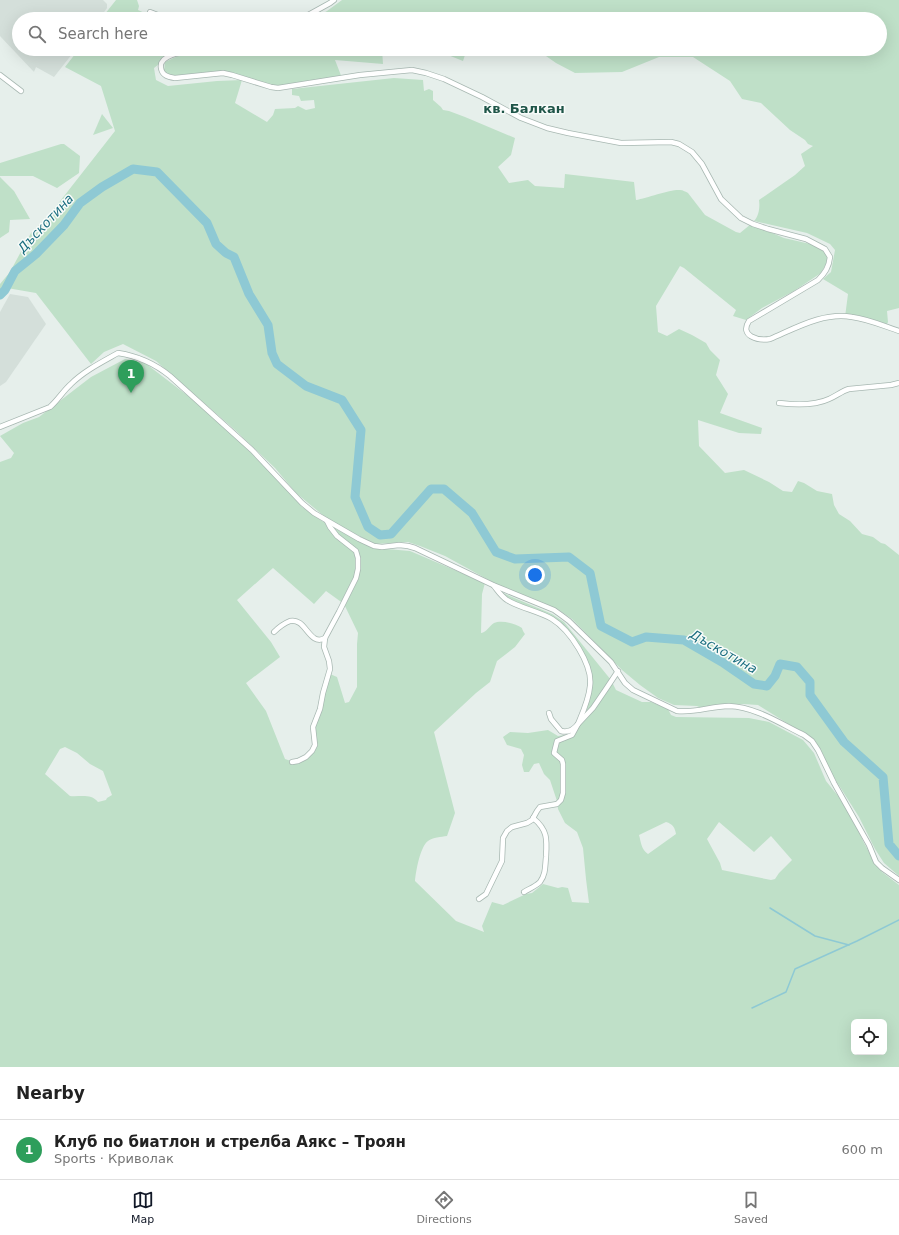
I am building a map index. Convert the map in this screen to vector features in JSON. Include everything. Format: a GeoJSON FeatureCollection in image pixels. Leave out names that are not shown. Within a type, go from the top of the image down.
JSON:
{"type":"FeatureCollection","features":[{"type":"Feature","properties":{"kind":"street"},"geometry":{"type":"LineString","coordinates":[[314,12],[334,0]]}},
{"type":"Feature","properties":{"kind":"street"},"geometry":{"type":"LineString","coordinates":[[169,56],[162,60],[160,65],[164,74],[170,77],[175,78],[223,73],[278,88],[360,75],[412,70],[444,79],[521,118],[547,128],[621,143],[671,142],[679,144],[692,152],[702,164],[721,199],[741,218],[768,229],[806,239],[825,249],[830,257],[828,268],[818,280],[749,321],[746,325],[746,330],[751,337],[763,340],[770,339],[813,321],[826,317],[840,316],[868,321],[899,331]]}},
{"type":"Feature","properties":{"kind":"street"},"geometry":{"type":"LineString","coordinates":[[0,76],[21,91]]}},
{"type":"Feature","properties":{"kind":"street"},"geometry":{"type":"LineString","coordinates":[[0,426],[50,407],[70,384],[94,367],[118,353],[142,358],[160,368],[252,450],[302,503],[327,521],[374,546],[382,547],[399,545],[415,548],[493,585],[554,610],[569,621],[612,662],[625,683],[633,690],[677,711],[684,712],[713,707],[730,706],[749,709],[804,735],[812,741],[818,750],[834,783],[869,845],[876,862],[899,880]]}},
{"type":"Feature","properties":{"kind":"street"},"geometry":{"type":"LineString","coordinates":[[779,403],[818,403],[849,389],[899,383]]}},
{"type":"Feature","properties":{"kind":"street"},"geometry":{"type":"LineString","coordinates":[[292,762],[298,761],[306,756],[312,751],[315,745],[314,726],[330,669],[329,660],[324,647],[325,638],[356,578],[358,569],[358,558],[356,551],[337,536],[327,521]]}},
{"type":"Feature","properties":{"kind":"street"},"geometry":{"type":"LineString","coordinates":[[479,899],[486,894],[502,861],[504,835],[509,829],[527,823],[533,818],[540,807],[557,804],[561,800],[563,793],[563,764],[562,760],[554,753],[555,743],[558,740],[572,735],[578,724],[589,693],[590,681],[578,646],[567,631],[552,619],[507,600],[499,594],[493,585]]}},
{"type":"Feature","properties":{"kind":"street"},"geometry":{"type":"LineString","coordinates":[[274,632],[293,621],[303,626],[313,638],[320,640],[325,638]]}},
{"type":"Feature","properties":{"kind":"street"},"geometry":{"type":"LineString","coordinates":[[548,713],[561,731],[568,731],[578,724],[597,702],[618,671]]}},
{"type":"Feature","properties":{"kind":"street"},"geometry":{"type":"LineString","coordinates":[[524,892],[538,883],[546,870],[546,835],[541,825],[533,818]]}},
{"type":"Feature","properties":{"kind":"shaded area"},"geometry":{"type":"Polygon","coordinates":[[[0,0],[103,0],[107,4],[107,8],[104,12],[12,12],[12,49],[0,36],[0,0]]]}},
{"type":"Feature","properties":{"kind":"shaded area"},"geometry":{"type":"Polygon","coordinates":[[[19,56],[70,56],[54,77],[36,67],[34,72],[19,56]]]}},
{"type":"Feature","properties":{"kind":"shaded area"},"geometry":{"type":"Polygon","coordinates":[[[10,294],[28,297],[46,324],[6,382],[0,386],[0,312],[10,294]]]}},
{"type":"Feature","properties":{"kind":"green space"},"geometry":{"type":"Polygon","coordinates":[[[116,0],[137,0],[139,6],[138,10],[142,12],[107,12],[116,0]]]}},
{"type":"Feature","properties":{"kind":"green space"},"geometry":{"type":"Polygon","coordinates":[[[342,0],[899,0],[899,308],[887,311],[887,324],[845,317],[848,294],[823,279],[831,272],[835,250],[830,244],[807,233],[754,221],[759,211],[759,200],[795,175],[805,166],[801,154],[813,146],[808,144],[805,140],[790,130],[761,103],[742,99],[730,81],[693,57],[659,57],[622,72],[575,73],[546,56],[887,56],[887,12],[325,12],[342,0]]]}},
{"type":"Feature","properties":{"kind":"green space"},"geometry":{"type":"Polygon","coordinates":[[[74,56],[169,56],[154,68],[156,80],[168,86],[242,80],[235,103],[267,122],[273,115],[275,109],[295,108],[298,106],[306,110],[315,108],[314,100],[301,101],[299,96],[292,95],[292,89],[394,78],[423,80],[424,91],[429,89],[433,91],[433,100],[443,110],[465,117],[515,138],[511,155],[498,167],[509,183],[528,180],[535,186],[564,188],[565,174],[634,182],[636,200],[681,190],[688,193],[705,215],[736,232],[740,233],[751,224],[784,238],[819,246],[827,251],[828,260],[821,273],[794,291],[762,308],[746,320],[733,316],[736,310],[680,266],[656,306],[658,332],[667,336],[679,329],[706,343],[710,350],[720,360],[716,375],[728,394],[720,413],[762,428],[761,434],[739,433],[698,420],[699,446],[725,473],[744,470],[769,482],[783,491],[792,492],[798,481],[817,491],[832,494],[834,505],[839,514],[850,521],[862,534],[873,537],[899,555],[899,876],[884,863],[875,849],[859,817],[828,768],[824,756],[816,742],[806,735],[758,705],[743,704],[701,708],[697,706],[674,705],[658,698],[622,670],[572,619],[559,610],[496,584],[445,556],[420,546],[408,542],[375,544],[330,521],[296,493],[275,468],[235,430],[156,361],[123,344],[104,352],[91,364],[36,293],[7,288],[0,300],[0,284],[10,272],[31,233],[50,214],[115,131],[101,86],[65,67],[74,56]]]}},
{"type":"Feature","properties":{"kind":"green space"},"geometry":{"type":"Polygon","coordinates":[[[178,56],[382,56],[383,64],[335,60],[342,78],[292,86],[271,85],[236,74],[218,71],[171,76],[164,71],[165,62],[178,56]]]}},
{"type":"Feature","properties":{"kind":"green space"},"geometry":{"type":"Polygon","coordinates":[[[450,56],[465,56],[463,61],[450,56]]]}},
{"type":"Feature","properties":{"kind":"green space"},"geometry":{"type":"Polygon","coordinates":[[[102,114],[113,128],[93,135],[102,114]]]}},
{"type":"Feature","properties":{"kind":"green space"},"geometry":{"type":"Polygon","coordinates":[[[64,144],[80,156],[79,173],[57,188],[33,176],[0,176],[0,163],[64,144]]]}},
{"type":"Feature","properties":{"kind":"green space"},"geometry":{"type":"Polygon","coordinates":[[[0,177],[14,191],[30,219],[10,220],[9,232],[0,238],[0,177]]]}},
{"type":"Feature","properties":{"kind":"green space"},"geometry":{"type":"Polygon","coordinates":[[[125,359],[145,363],[226,427],[255,457],[273,472],[302,507],[322,521],[375,548],[410,551],[485,583],[482,594],[481,633],[494,623],[508,622],[522,628],[525,634],[515,647],[497,661],[490,682],[434,732],[455,813],[447,836],[437,837],[425,844],[416,871],[415,881],[456,921],[484,932],[482,926],[492,902],[503,905],[526,894],[532,893],[543,884],[558,888],[568,888],[572,902],[589,903],[583,848],[577,832],[565,823],[558,809],[550,780],[544,774],[539,763],[534,764],[529,772],[524,772],[522,765],[524,755],[521,749],[507,745],[503,737],[510,732],[528,733],[548,730],[558,736],[572,734],[584,721],[592,689],[591,673],[568,632],[534,609],[511,600],[503,593],[552,614],[564,622],[611,680],[616,690],[642,702],[651,702],[668,709],[671,715],[676,717],[749,718],[769,722],[803,740],[814,753],[826,781],[847,807],[873,859],[882,872],[899,885],[899,1067],[0,1067],[0,462],[11,458],[14,453],[0,436],[23,423],[39,417],[91,377],[125,359]],[[273,568],[237,600],[271,642],[280,657],[246,683],[266,711],[285,759],[291,761],[306,757],[317,744],[314,729],[330,674],[337,677],[345,703],[349,702],[357,687],[358,633],[344,604],[326,591],[314,604],[273,568]],[[65,747],[60,749],[45,774],[70,796],[89,796],[98,802],[106,800],[112,795],[103,771],[90,764],[77,753],[65,747]],[[666,822],[639,835],[643,848],[648,854],[676,834],[673,826],[666,822]],[[719,822],[707,839],[720,863],[722,870],[771,880],[775,879],[792,860],[771,836],[754,852],[719,822]]]}},
{"type":"Feature","properties":{"kind":"waterway","name":"Дъскотина"},"geometry":{"type":"LineString","coordinates":[[0,295],[5,290],[15,271],[36,254],[64,225],[80,203],[102,187],[133,169],[157,172],[207,223],[216,244],[226,253],[234,257],[249,294],[268,325],[272,353],[277,364],[306,386],[342,400],[361,430],[355,497],[368,527],[380,535],[391,534],[431,489],[444,489],[472,513],[496,552],[515,559],[569,557],[590,573],[601,626],[632,642],[646,637],[684,640],[722,662],[754,684],[767,686],[775,676],[780,664],[797,667],[810,682],[810,695],[844,742],[883,777],[889,844],[899,856]]}},
{"type":"Feature","properties":{"kind":"waterway"},"geometry":{"type":"LineString","coordinates":[[770,908],[815,936],[849,945]]}},
{"type":"Feature","properties":{"kind":"waterway"},"geometry":{"type":"LineString","coordinates":[[752,1008],[786,992],[795,969],[899,920]]}},
{"type":"Feature","properties":{"kind":"place","name":"Клуб по биатлон и стрелба Аякс – Троян"},"geometry":{"type":"Point","coordinates":[131,393]}},
{"type":"Feature","properties":{"kind":"district","name":"кв. Балкан"},"geometry":{"type":"Point","coordinates":[524,108]}}]}
